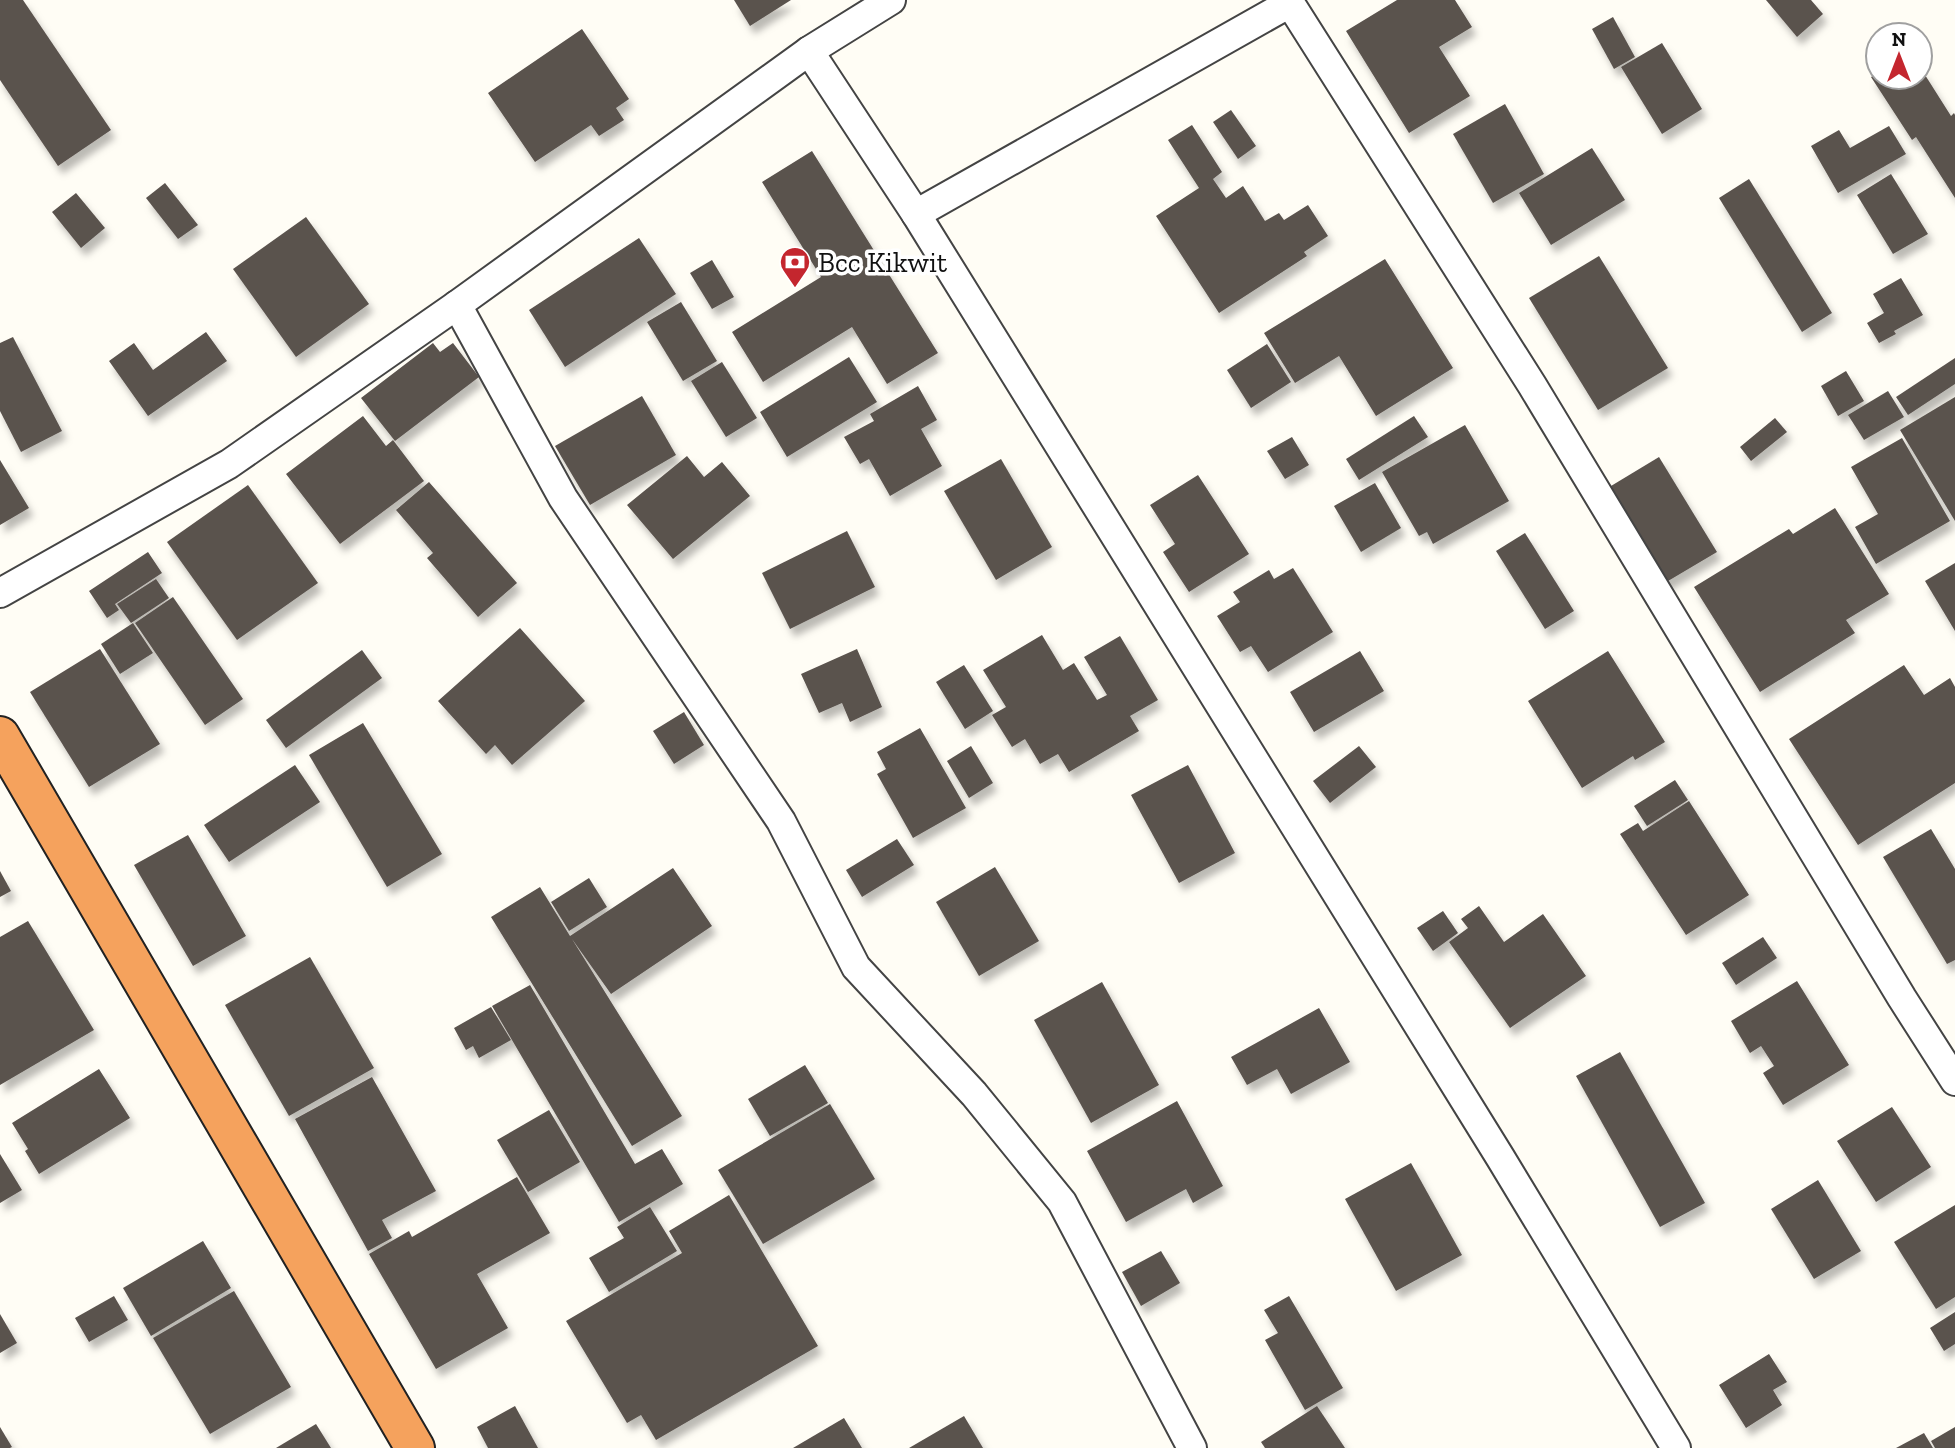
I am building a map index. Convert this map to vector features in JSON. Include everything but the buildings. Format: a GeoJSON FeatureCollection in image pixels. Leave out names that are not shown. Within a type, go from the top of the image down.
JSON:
{"type":"FeatureCollection","features":[{"type":"Feature","properties":{"kind":"highway"},"geometry":{"type":"LineString","coordinates":[[0,736],[415,1448]]}},
{"type":"Feature","properties":{"kind":"street"},"geometry":{"type":"LineString","coordinates":[[0,593],[229,464],[457,305],[809,51],[891,0]]}},
{"type":"Feature","properties":{"kind":"street"},"geometry":{"type":"LineString","coordinates":[[916,214],[1289,2],[1532,385],[1894,986],[1955,1081]]}},
{"type":"Feature","properties":{"kind":"street"},"geometry":{"type":"LineString","coordinates":[[809,51],[916,214],[1500,1157],[1675,1448]]}},
{"type":"Feature","properties":{"kind":"street"},"geometry":{"type":"LineString","coordinates":[[457,305],[563,498],[781,821],[856,967],[974,1094],[1062,1202],[1192,1448]]}},
{"type":"Feature","properties":{"kind":"place","name":"Bcc Kikwit"},"geometry":{"type":"Point","coordinates":[795,289]}}]}
